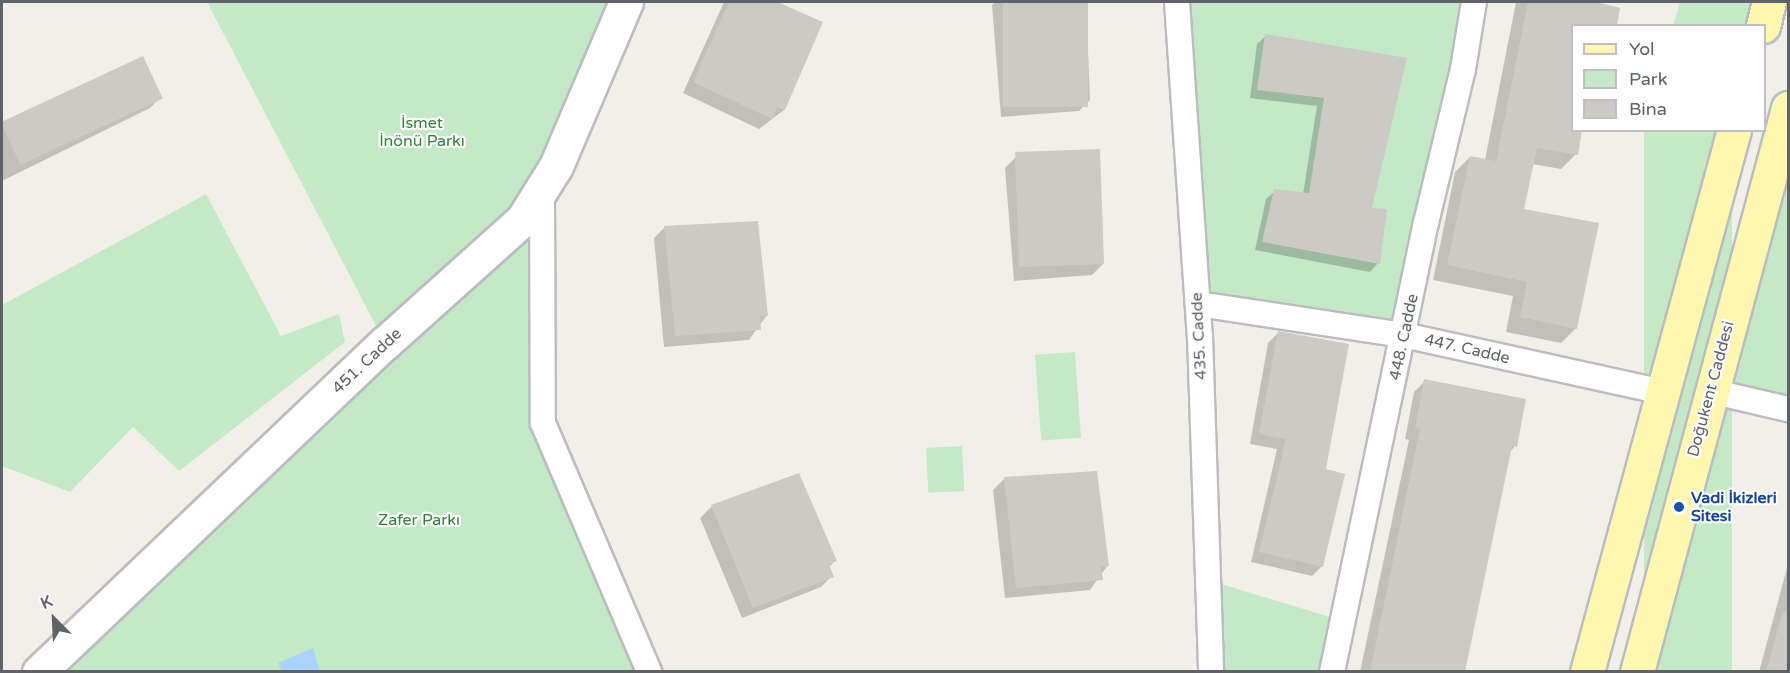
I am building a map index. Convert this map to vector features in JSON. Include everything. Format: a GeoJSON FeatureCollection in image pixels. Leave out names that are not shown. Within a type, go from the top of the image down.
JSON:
{"type":"FeatureCollection","features":[{"type":"Feature","properties":{"kind":"main road"},"geometry":{"type":"LineString","coordinates":[[1764,24],[1769,2]]}},
{"type":"Feature","properties":{"kind":"main road","name":"Doğukent Caddesi"},"geometry":{"type":"LineString","coordinates":[[1637,672],[1710,391],[1788,108]]}},
{"type":"Feature","properties":{"kind":"main road"},"geometry":{"type":"LineString","coordinates":[[1587,672],[1733,132]]}},
{"type":"Feature","properties":{"kind":"street","name":"451. Cadde"},"geometry":{"type":"LineString","coordinates":[[39,672],[385,343],[523,219],[556,166],[626,2]]}},
{"type":"Feature","properties":{"kind":"street","name":"435. Cadde"},"geometry":{"type":"LineString","coordinates":[[1177,2],[1198,304],[1211,672]]}},
{"type":"Feature","properties":{"kind":"street","name":"448. Cadde"},"geometry":{"type":"LineString","coordinates":[[1332,672],[1474,2]]}},
{"type":"Feature","properties":{"kind":"street"},"geometry":{"type":"LineString","coordinates":[[542,189],[543,423],[649,672]]}},
{"type":"Feature","properties":{"kind":"street","name":"447. Cadde"},"geometry":{"type":"LineString","coordinates":[[1198,304],[1404,335],[1663,392]]}},
{"type":"Feature","properties":{"kind":"street"},"geometry":{"type":"LineString","coordinates":[[1710,391],[1788,409]]}},
{"type":"Feature","properties":{"kind":"green space","name":"Zafer Parkı"},"geometry":{"type":"Polygon","coordinates":[[[207,2],[626,2],[542,189],[543,423],[649,671],[39,672],[385,343],[207,2]]]}},
{"type":"Feature","properties":{"kind":"green space"},"geometry":{"type":"Polygon","coordinates":[[[1177,2],[1474,2],[1404,335],[1198,304],[1177,2]]]}},
{"type":"Feature","properties":{"kind":"green space"},"geometry":{"type":"Polygon","coordinates":[[[1680,2],[1766,2],[1760,24],[1674,24],[1680,2]]]}},
{"type":"Feature","properties":{"kind":"green space"},"geometry":{"type":"Polygon","coordinates":[[[1788,108],[1788,409],[1710,391],[1788,108]]]}},
{"type":"Feature","properties":{"kind":"green space"},"geometry":{"type":"Polygon","coordinates":[[[1644,132],[1732,132],[1732,672],[1644,672],[1644,132]]]}},
{"type":"Feature","properties":{"kind":"green space"},"geometry":{"type":"Polygon","coordinates":[[[206,194],[281,336],[339,314],[345,342],[179,471],[133,427],[70,492],[2,466],[2,305],[206,194]]]}},
{"type":"Feature","properties":{"kind":"green space"},"geometry":{"type":"Polygon","coordinates":[[[1075,352],[1081,438],[1041,441],[1035,355],[1075,352]]]}},
{"type":"Feature","properties":{"kind":"green space"},"geometry":{"type":"Polygon","coordinates":[[[962,446],[964,491],[928,493],[926,448],[962,446]]]}},
{"type":"Feature","properties":{"kind":"green space"},"geometry":{"type":"Polygon","coordinates":[[[1208,580],[1343,621],[1332,671],[1211,671],[1208,580]]]}},
{"type":"Feature","properties":{"kind":"water"},"geometry":{"type":"Polygon","coordinates":[[[313,648],[320,671],[282,671],[278,663],[313,648]]]}},
{"type":"Feature","properties":{"kind":"building"},"geometry":{"type":"Polygon","coordinates":[[[729,2],[777,2],[823,22],[785,110],[777,107],[772,119],[693,82],[729,2]]]}},
{"type":"Feature","properties":{"kind":"building"},"geometry":{"type":"Polygon","coordinates":[[[1003,2],[1088,2],[1088,107],[1003,107],[1003,2]]]}},
{"type":"Feature","properties":{"kind":"building"},"geometry":{"type":"Polygon","coordinates":[[[1528,2],[1596,2],[1620,8],[1617,24],[1571,24],[1571,132],[1582,132],[1578,155],[1537,148],[1524,209],[1599,223],[1577,329],[1520,317],[1527,282],[1447,265],[1470,156],[1496,161],[1528,2]]]}},
{"type":"Feature","properties":{"kind":"building"},"geometry":{"type":"Polygon","coordinates":[[[1265,34],[1407,58],[1372,208],[1387,209],[1380,264],[1262,242],[1274,189],[1309,193],[1324,98],[1257,90],[1265,34]]]}},
{"type":"Feature","properties":{"kind":"building"},"geometry":{"type":"Polygon","coordinates":[[[143,56],[163,99],[21,165],[2,122],[143,56]]]}},
{"type":"Feature","properties":{"kind":"building"},"geometry":{"type":"Polygon","coordinates":[[[1100,149],[1104,264],[1019,267],[1015,152],[1100,149]]]}},
{"type":"Feature","properties":{"kind":"building"},"geometry":{"type":"Polygon","coordinates":[[[758,221],[768,316],[760,316],[761,330],[675,336],[664,226],[758,221]]]}},
{"type":"Feature","properties":{"kind":"building"},"geometry":{"type":"Polygon","coordinates":[[[1278,331],[1349,344],[1326,469],[1345,474],[1323,567],[1259,552],[1286,439],[1259,434],[1278,331]]]}},
{"type":"Feature","properties":{"kind":"building"},"geometry":{"type":"Polygon","coordinates":[[[1424,379],[1526,399],[1517,447],[1512,446],[1465,672],[1370,672],[1420,429],[1415,428],[1424,379]]]}},
{"type":"Feature","properties":{"kind":"building"},"geometry":{"type":"Polygon","coordinates":[[[1097,471],[1109,566],[1101,567],[1103,580],[1016,588],[1004,477],[1097,471]]]}},
{"type":"Feature","properties":{"kind":"building"},"geometry":{"type":"Polygon","coordinates":[[[799,473],[837,561],[829,564],[834,577],[753,608],[711,505],[799,473]]]}},
{"type":"Feature","properties":{"kind":"building"},"geometry":{"type":"Polygon","coordinates":[[[1783,611],[1788,611],[1788,672],[1766,672],[1783,611]]]}},
{"type":"Feature","properties":{"kind":"place","name":"Vadi İkizleri Sitesi"},"geometry":{"type":"Point","coordinates":[1679,507]}},
{"type":"Feature","properties":{"kind":"park label","name":"İsmet İnönü Parkı"},"geometry":{"type":"Point","coordinates":[422,132]}}]}
